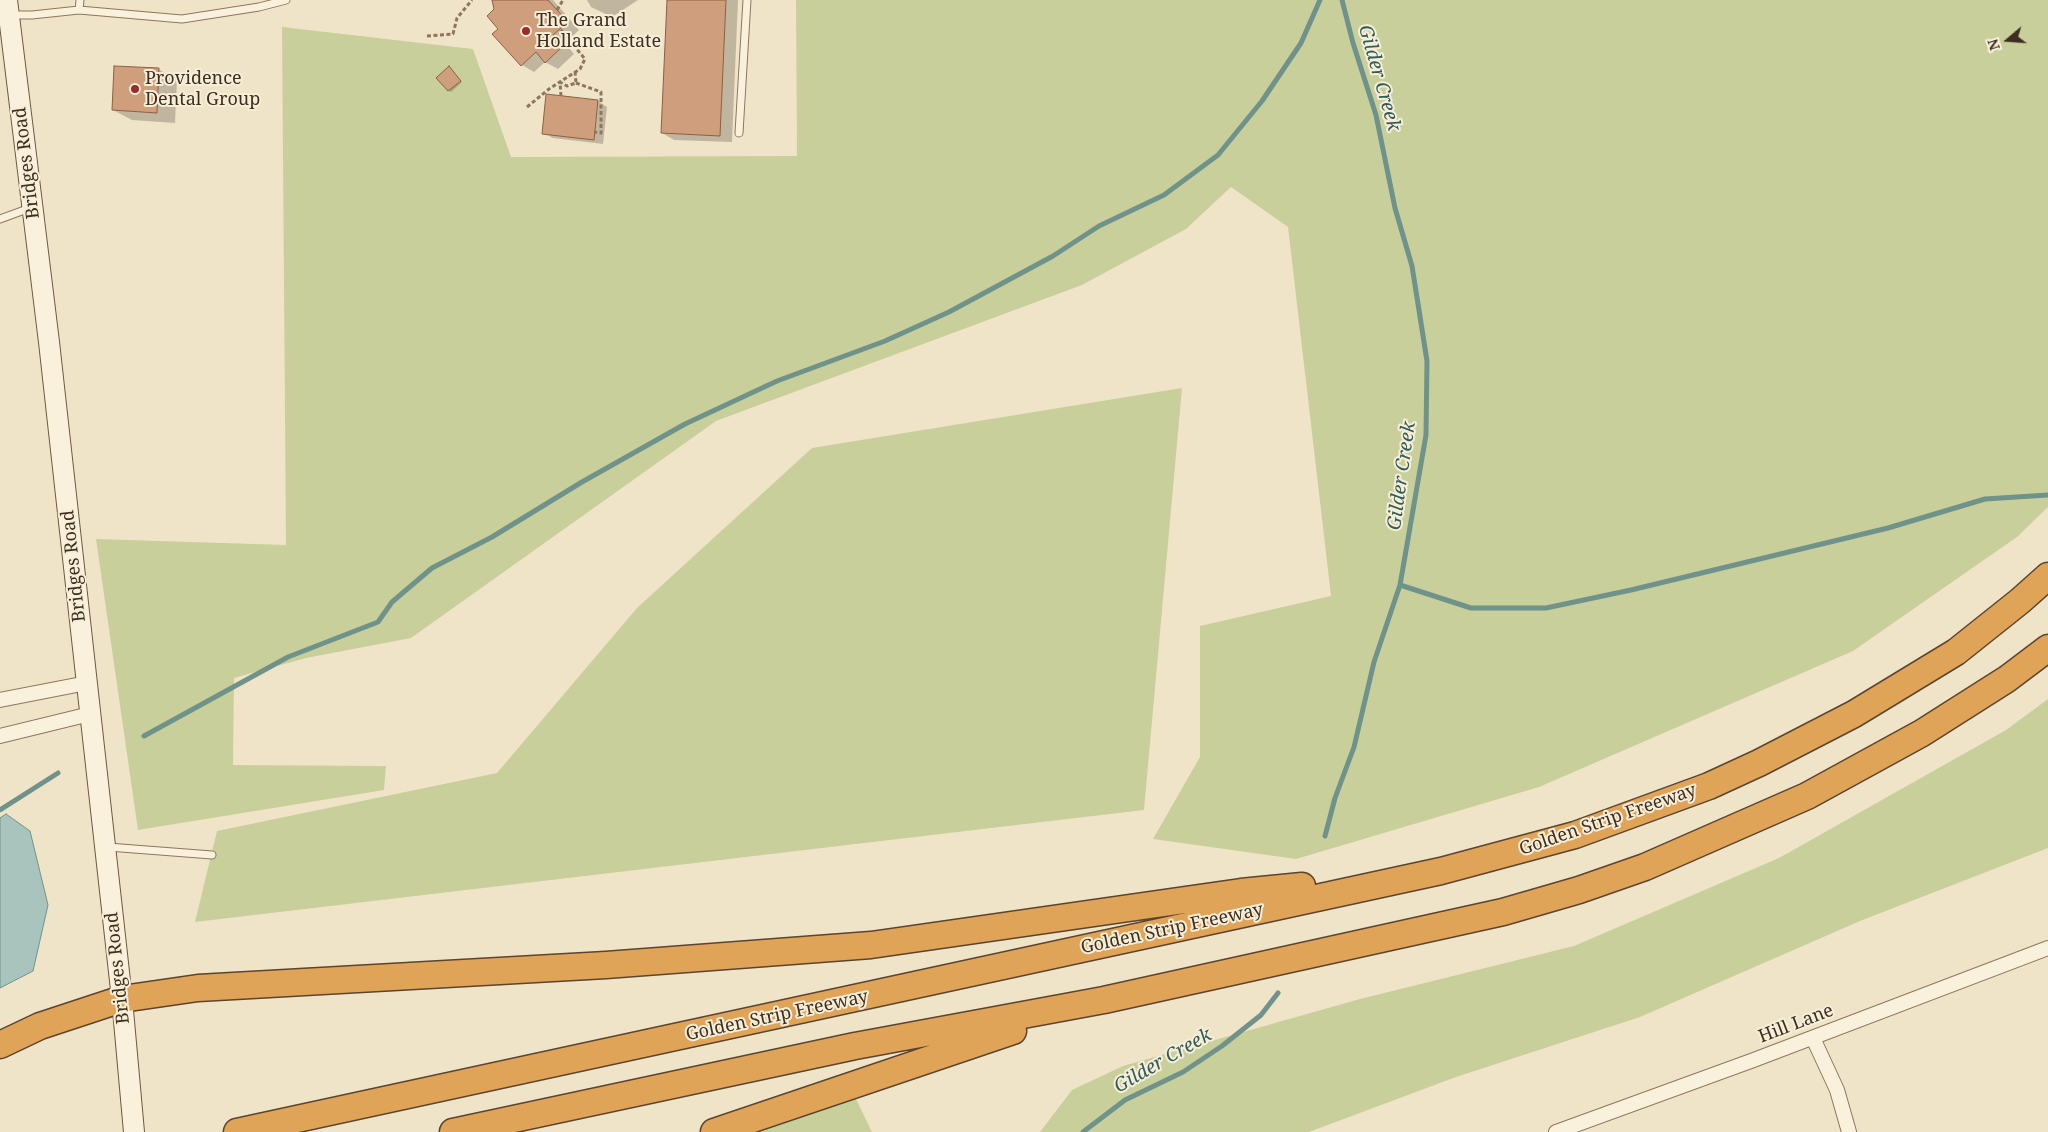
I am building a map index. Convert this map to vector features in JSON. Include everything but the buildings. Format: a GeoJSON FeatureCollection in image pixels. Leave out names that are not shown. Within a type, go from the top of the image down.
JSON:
{"type":"FeatureCollection","features":[{"type":"Feature","properties":{"kind":"highway","name":"Golden Strip Freeway"},"geometry":{"type":"LineString","coordinates":[[237,1132],[1441,871],[1575,835],[1709,786],[1759,764],[1854,714],[1956,652],[2048,576]]}},
{"type":"Feature","properties":{"kind":"highway"},"geometry":{"type":"LineString","coordinates":[[453,1132],[855,1046],[1104,1000],[1503,912],[1579,890],[1645,867],[1807,796],[1922,733],[2007,679],[2048,648]]}},
{"type":"Feature","properties":{"kind":"highway"},"geometry":{"type":"LineString","coordinates":[[0,1045],[40,1026],[122,999],[198,988],[606,965],[871,945],[1242,892],[1441,871]]}},
{"type":"Feature","properties":{"kind":"highway"},"geometry":{"type":"LineString","coordinates":[[714,1132],[1104,1000]]}},
{"type":"Feature","properties":{"kind":"main road","name":"Bridges Road"},"geometry":{"type":"LineString","coordinates":[[8,8],[9,37],[32,207],[87,683],[122,999],[134,1132]]}},
{"type":"Feature","properties":{"kind":"street"},"geometry":{"type":"LineString","coordinates":[[0,700],[87,683]]}},
{"type":"Feature","properties":{"kind":"street"},"geometry":{"type":"LineString","coordinates":[[0,736],[90,714]]}},
{"type":"Feature","properties":{"kind":"street","name":"Hill Lane"},"geometry":{"type":"LineString","coordinates":[[1556,1132],[1813,1038],[2048,948]]}},
{"type":"Feature","properties":{"kind":"street"},"geometry":{"type":"LineString","coordinates":[[1813,1038],[1837,1090],[1849,1132]]}},
{"type":"Feature","properties":{"kind":"lane"},"geometry":{"type":"LineString","coordinates":[[79,10],[80,0]]}},
{"type":"Feature","properties":{"kind":"lane"},"geometry":{"type":"LineString","coordinates":[[8,8],[32,15],[79,10],[182,19],[259,7],[286,0]]}},
{"type":"Feature","properties":{"kind":"lane"},"geometry":{"type":"LineString","coordinates":[[739,133],[747,0]]}},
{"type":"Feature","properties":{"kind":"lane"},"geometry":{"type":"LineString","coordinates":[[0,220],[32,207]]}},
{"type":"Feature","properties":{"kind":"lane"},"geometry":{"type":"LineString","coordinates":[[105,847],[212,855]]}},
{"type":"Feature","properties":{"kind":"path"},"geometry":{"type":"LineString","coordinates":[[427,36],[453,34],[457,18],[472,0]]}},
{"type":"Feature","properties":{"kind":"path"},"geometry":{"type":"LineString","coordinates":[[558,10],[563,0]]}},
{"type":"Feature","properties":{"kind":"path"},"geometry":{"type":"LineString","coordinates":[[527,107],[580,69],[585,59],[560,29]]}},
{"type":"Feature","properties":{"kind":"path"},"geometry":{"type":"LineString","coordinates":[[575,72],[576,83]]}},
{"type":"Feature","properties":{"kind":"path"},"geometry":{"type":"LineString","coordinates":[[560,82],[567,86],[576,83],[601,92],[601,133],[594,132]]}},
{"type":"Feature","properties":{"kind":"path"},"geometry":{"type":"LineString","coordinates":[[560,82],[562,96]]}},
{"type":"Feature","properties":{"kind":"green space"},"geometry":{"type":"Polygon","coordinates":[[[796,0],[2048,0],[2048,507],[2017,537],[1853,651],[1539,787],[1296,859],[1153,839],[1200,757],[1200,626],[1331,596],[1288,227],[1231,187],[1186,229],[1082,285],[716,421],[411,638],[306,658],[234,678],[233,765],[386,766],[384,790],[138,830],[96,539],[286,545],[282,27],[473,49],[511,157],[797,156],[796,0]]]}},
{"type":"Feature","properties":{"kind":"green space"},"geometry":{"type":"Polygon","coordinates":[[[1182,388],[1144,810],[195,922],[217,831],[497,773],[637,608],[812,448],[1182,388]]]}},
{"type":"Feature","properties":{"kind":"green space"},"geometry":{"type":"Polygon","coordinates":[[[2048,699],[2048,848],[1860,921],[1640,1017],[1456,1077],[1309,1132],[1040,1132],[1072,1090],[1123,1066],[1360,999],[1574,946],[1779,858],[2006,730],[2048,699]]]}},
{"type":"Feature","properties":{"kind":"green space"},"geometry":{"type":"Polygon","coordinates":[[[855,1097],[872,1132],[758,1132],[855,1097]]]}},
{"type":"Feature","properties":{"kind":"water"},"geometry":{"type":"Polygon","coordinates":[[[6,814],[30,831],[48,905],[33,971],[0,988],[0,818],[6,814]]]}},
{"type":"Feature","properties":{"kind":"waterway"},"geometry":{"type":"LineString","coordinates":[[144,736],[288,657],[378,622],[392,602],[432,568],[492,537],[582,482],[685,424],[777,381],[885,341],[949,312],[1053,256],[1099,226],[1164,195],[1218,155],[1262,101],[1301,43],[1320,0]]}},
{"type":"Feature","properties":{"kind":"waterway","name":"Gilder Creek"},"geometry":{"type":"LineString","coordinates":[[1325,836],[1335,798],[1354,747],[1374,662],[1400,585],[1426,435],[1427,361],[1412,266],[1395,208],[1376,115],[1353,43],[1342,0]]}},
{"type":"Feature","properties":{"kind":"waterway"},"geometry":{"type":"LineString","coordinates":[[1400,585],[1471,608],[1546,608],[1631,590],[1888,528],[1985,499],[2048,495]]}},
{"type":"Feature","properties":{"kind":"waterway"},"geometry":{"type":"LineString","coordinates":[[0,810],[58,773]]}},
{"type":"Feature","properties":{"kind":"waterway","name":"Gilder Creek"},"geometry":{"type":"LineString","coordinates":[[1083,1132],[1125,1100],[1183,1072],[1222,1046],[1261,1015],[1278,993]]}},
{"type":"Feature","properties":{"kind":"place","name":"The Grand Holland Estate"},"geometry":{"type":"Point","coordinates":[526,31]}},
{"type":"Feature","properties":{"kind":"place","name":"Providence Dental Group"},"geometry":{"type":"Point","coordinates":[135,89]}}]}
